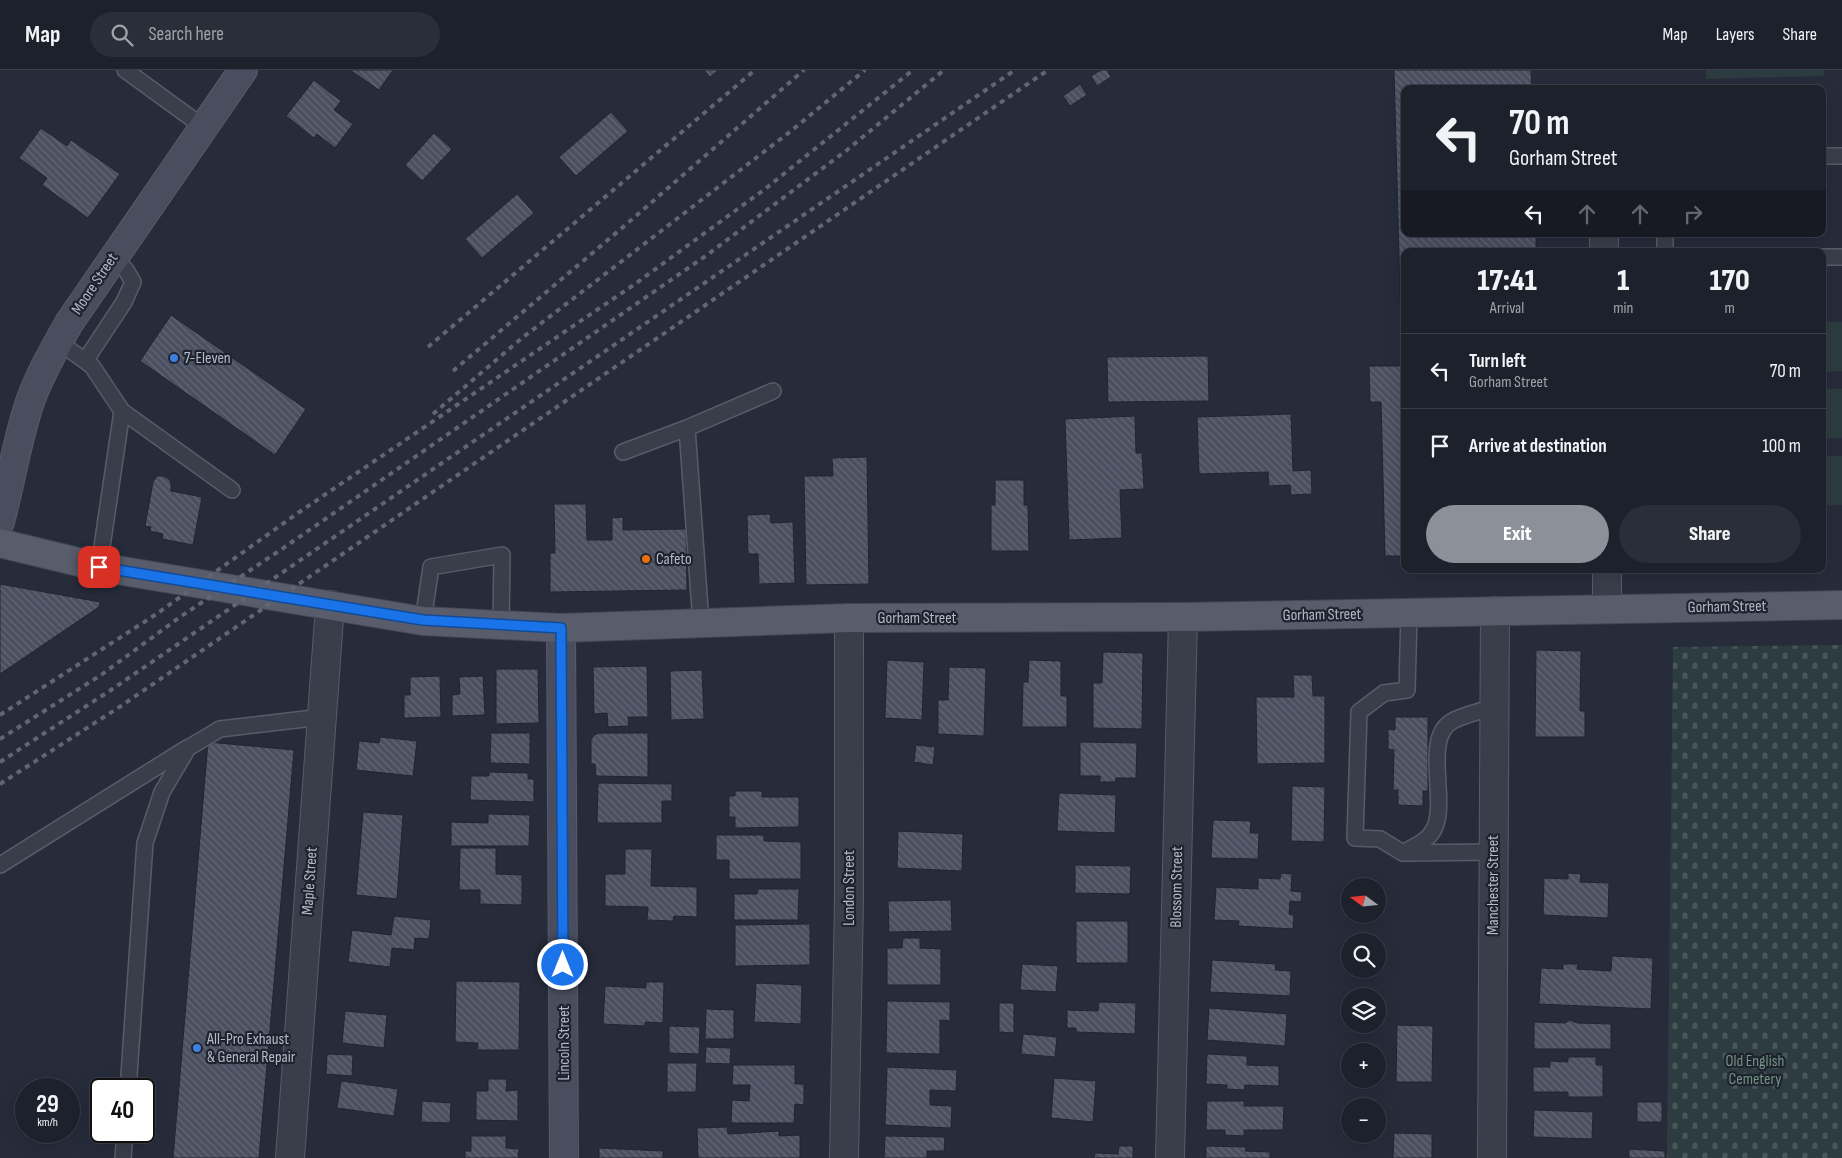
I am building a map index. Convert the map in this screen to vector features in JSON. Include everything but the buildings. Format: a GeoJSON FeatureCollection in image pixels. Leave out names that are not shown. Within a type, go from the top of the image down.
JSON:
{"type":"FeatureCollection","features":[{"type":"Feature","properties":{"kind":"main road","name":"Gorham Street"},"geometry":{"type":"LineString","coordinates":[[0,544],[99,567],[423,620],[561,628],[849,618],[1183,617],[1842,605]]}},
{"type":"Feature","properties":{"kind":"street","name":"Moore Street"},"geometry":{"type":"LineString","coordinates":[[0,522],[19,439],[31,399],[58,342],[202,126],[243,70]]}},
{"type":"Feature","properties":{"kind":"street"},"geometry":{"type":"LineString","coordinates":[[1607,573],[1607,609]]}},
{"type":"Feature","properties":{"kind":"street","name":"Maple Street"},"geometry":{"type":"LineString","coordinates":[[290,1158],[330,605]]}},
{"type":"Feature","properties":{"kind":"street","name":"Manchester Street"},"geometry":{"type":"LineString","coordinates":[[1492,1158],[1495,611]]}},
{"type":"Feature","properties":{"kind":"street","name":"Blossom Street"},"geometry":{"type":"LineString","coordinates":[[1170,1158],[1183,617]]}},
{"type":"Feature","properties":{"kind":"street","name":"London Street"},"geometry":{"type":"LineString","coordinates":[[844,1158],[849,892],[849,618]]}},
{"type":"Feature","properties":{"kind":"street","name":"Lincoln Street"},"geometry":{"type":"LineString","coordinates":[[561,628],[564,1158]]}},
{"type":"Feature","properties":{"kind":"lane"},"geometry":{"type":"LineString","coordinates":[[125,70],[202,126]]}},
{"type":"Feature","properties":{"kind":"lane"},"geometry":{"type":"LineString","coordinates":[[1826,156],[1842,156]]}},
{"type":"Feature","properties":{"kind":"lane"},"geometry":{"type":"LineString","coordinates":[[85,361],[124,302],[133,282],[126,270],[113,257]]}},
{"type":"Feature","properties":{"kind":"lane"},"geometry":{"type":"LineString","coordinates":[[1826,257],[1842,257]]}},
{"type":"Feature","properties":{"kind":"lane"},"geometry":{"type":"LineString","coordinates":[[58,342],[92,366],[122,411],[232,490]]}},
{"type":"Feature","properties":{"kind":"lane"},"geometry":{"type":"LineString","coordinates":[[622,452],[686,428],[773,391]]}},
{"type":"Feature","properties":{"kind":"lane"},"geometry":{"type":"LineString","coordinates":[[99,567],[122,411]]}},
{"type":"Feature","properties":{"kind":"lane"},"geometry":{"type":"LineString","coordinates":[[686,428],[701,623]]}},
{"type":"Feature","properties":{"kind":"lane"},"geometry":{"type":"LineString","coordinates":[[423,620],[431,567],[502,555],[501,624]]}},
{"type":"Feature","properties":{"kind":"lane"},"geometry":{"type":"LineString","coordinates":[[1409,613],[1407,690],[1384,693],[1360,712],[1355,838],[1380,839],[1403,853],[1494,852]]}},
{"type":"Feature","properties":{"kind":"lane"},"geometry":{"type":"LineString","coordinates":[[1403,853],[1426,840],[1434,828],[1438,810],[1438,742],[1443,729],[1451,722],[1494,706]]}},
{"type":"Feature","properties":{"kind":"lane"},"geometry":{"type":"LineString","coordinates":[[0,865],[220,729],[322,717]]}},
{"type":"Feature","properties":{"kind":"lane"},"geometry":{"type":"LineString","coordinates":[[129,1078],[145,843],[162,792],[188,748]]}},
{"type":"Feature","properties":{"kind":"lane"},"geometry":{"type":"LineString","coordinates":[[123,1158],[124,1143]]}},
{"type":"Feature","properties":{"kind":"green space"},"geometry":{"type":"Polygon","coordinates":[[[1706,70],[1823,70],[1824,76],[1706,79],[1706,70]]]}},
{"type":"Feature","properties":{"kind":"green space"},"geometry":{"type":"Polygon","coordinates":[[[1826,322],[1842,322],[1842,371],[1826,372],[1826,322]]]}},
{"type":"Feature","properties":{"kind":"green space"},"geometry":{"type":"Polygon","coordinates":[[[1826,389],[1842,389],[1842,438],[1826,438],[1826,389]]]}},
{"type":"Feature","properties":{"kind":"green space"},"geometry":{"type":"Polygon","coordinates":[[[1826,456],[1842,456],[1842,505],[1826,505],[1826,456]]]}},
{"type":"Feature","properties":{"kind":"green space","name":"Old English Cemetery"},"geometry":{"type":"Polygon","coordinates":[[[1842,645],[1842,1158],[1667,1158],[1673,647],[1842,645]]]}},
{"type":"Feature","properties":{"kind":"railway"},"geometry":{"type":"LineString","coordinates":[[428,347],[755,70]]}},
{"type":"Feature","properties":{"kind":"railway"},"geometry":{"type":"LineString","coordinates":[[453,371],[804,70]]}},
{"type":"Feature","properties":{"kind":"railway"},"geometry":{"type":"LineString","coordinates":[[433,414],[522,338],[791,131],[865,70]]}},
{"type":"Feature","properties":{"kind":"railway"},"geometry":{"type":"LineString","coordinates":[[0,715],[155,615],[298,513],[635,284],[765,189],[913,70]]}},
{"type":"Feature","properties":{"kind":"railway"},"geometry":{"type":"LineString","coordinates":[[0,739],[101,675],[180,617],[279,551],[707,255],[847,150],[944,70]]}},
{"type":"Feature","properties":{"kind":"railway"},"geometry":{"type":"LineString","coordinates":[[0,762],[111,690],[1015,70]]}},
{"type":"Feature","properties":{"kind":"railway"},"geometry":{"type":"LineString","coordinates":[[0,784],[121,706],[1048,70]]}},
{"type":"Feature","properties":{"kind":"place","name":"7-Eleven"},"geometry":{"type":"Point","coordinates":[174,358]}},
{"type":"Feature","properties":{"kind":"place","name":"Cafeto"},"geometry":{"type":"Point","coordinates":[646,559]}},
{"type":"Feature","properties":{"kind":"place","name":"All-Pro Exhaust & General Repair"},"geometry":{"type":"Point","coordinates":[197,1048]}},
{"type":"Feature","properties":{"kind":"route"},"geometry":{"type":"LineString","coordinates":[[99,567],[423,620],[561,628],[563,965]]}}]}
